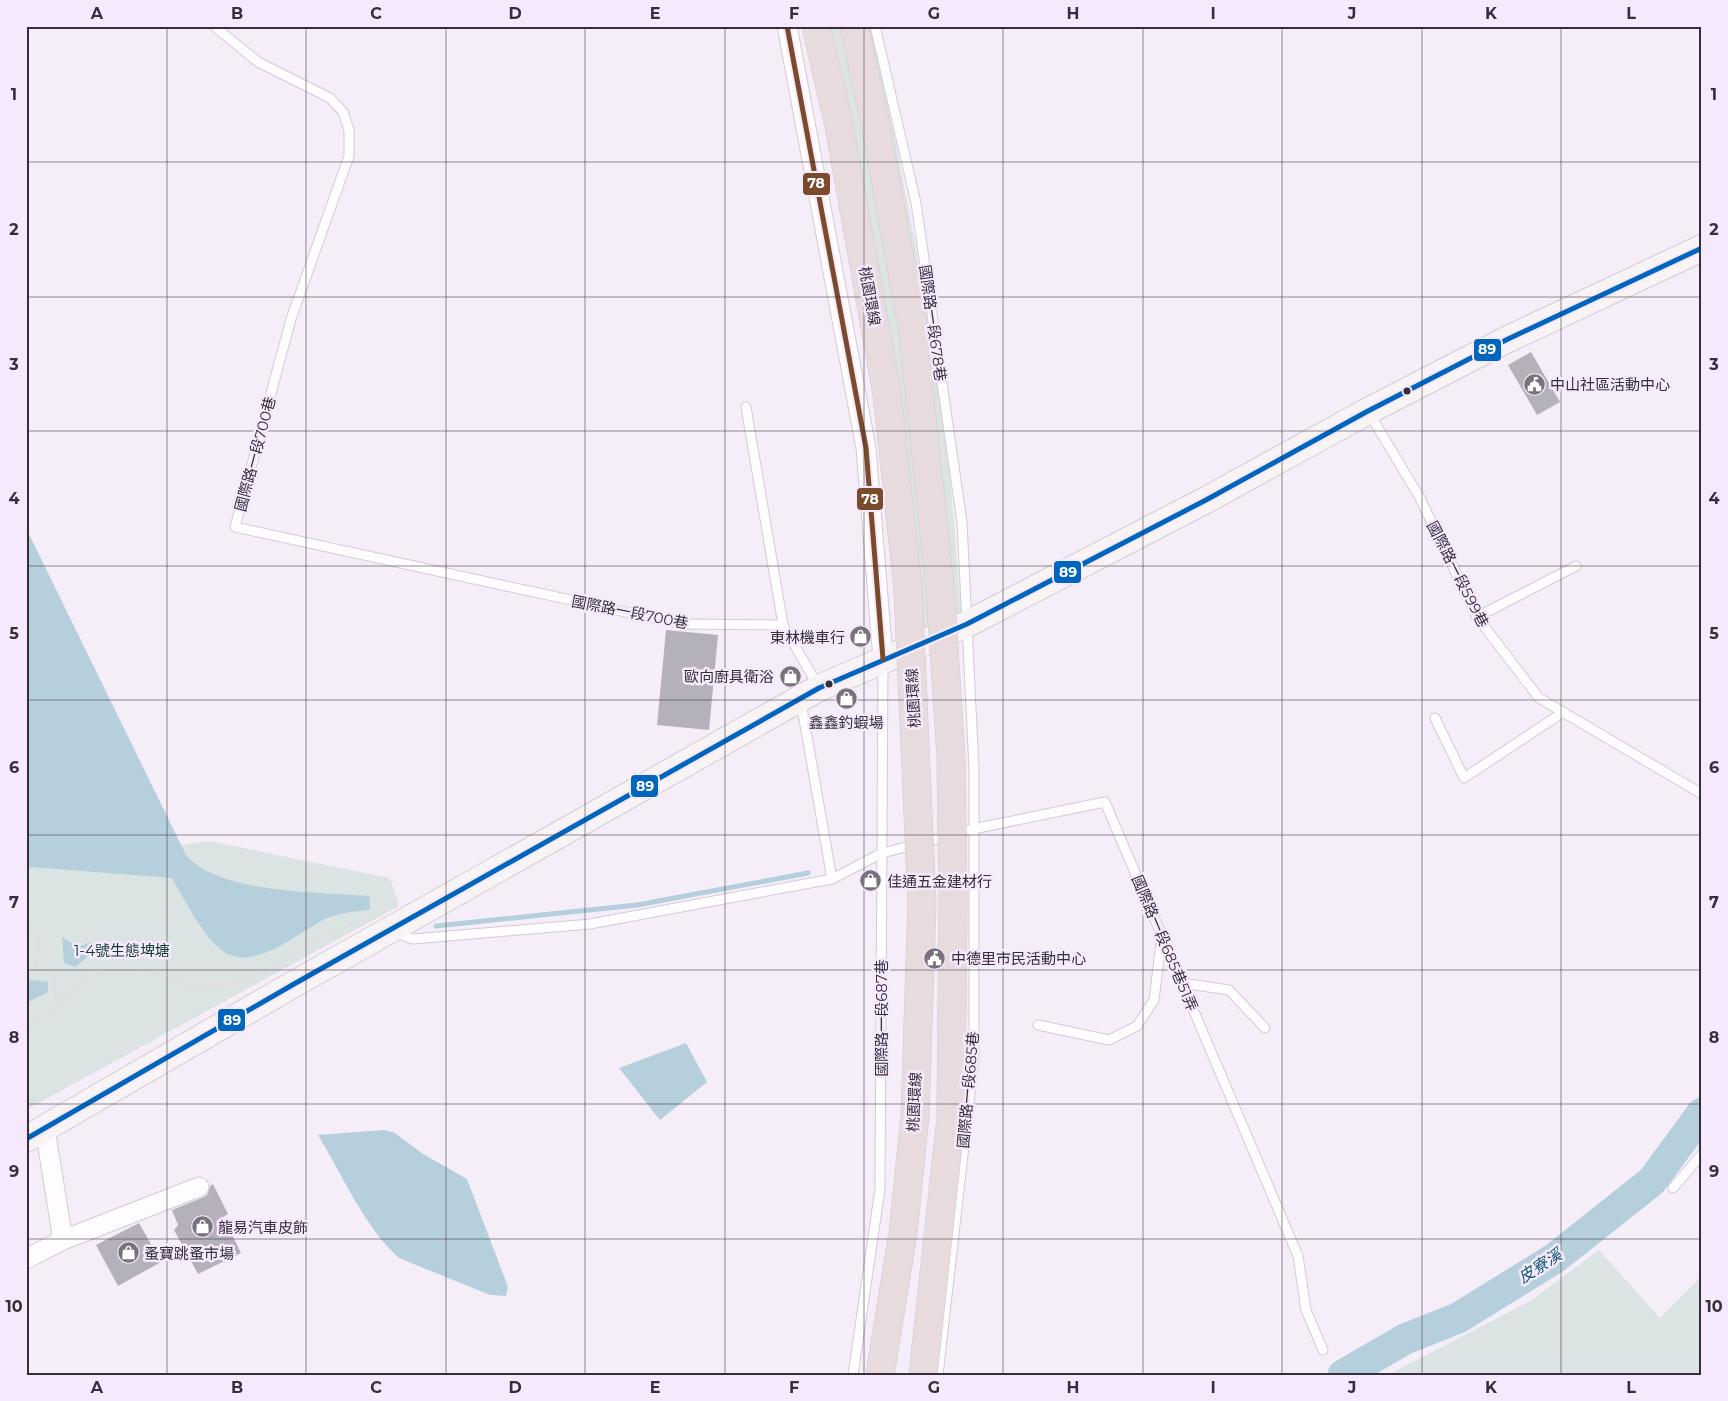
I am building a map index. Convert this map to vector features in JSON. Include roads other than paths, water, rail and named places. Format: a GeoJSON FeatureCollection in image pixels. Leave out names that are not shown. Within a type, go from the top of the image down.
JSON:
{"type":"FeatureCollection","features":[{"type":"Feature","properties":{"kind":"highway","name":"桃園環線"},"geometry":{"type":"LineString","coordinates":[[816,26],[839,126],[888,394],[908,589],[922,903],[916,1096],[903,1233],[880,1375]]}},
{"type":"Feature","properties":{"kind":"highway"},"geometry":{"type":"LineString","coordinates":[[854,26],[874,116],[912,325],[940,588],[952,757],[951,1117],[923,1375]]}},
{"type":"Feature","properties":{"kind":"street"},"geometry":{"type":"LineString","coordinates":[[787,26],[866,448],[883,659]]}},
{"type":"Feature","properties":{"kind":"street"},"geometry":{"type":"LineString","coordinates":[[63,1240],[36,1134],[61,1118],[388,931],[810,694],[883,659],[967,624],[1206,500],[1368,411],[1506,340],[1702,248]]}},
{"type":"Feature","properties":{"kind":"street"},"geometry":{"type":"LineString","coordinates":[[26,1259],[63,1240],[199,1187]]}},
{"type":"Feature","properties":{"kind":"lane","name":"國際路一段700巷"},"geometry":{"type":"LineString","coordinates":[[214,26],[258,62],[330,98],[343,112],[349,130],[349,156],[292,319],[235,527],[681,624],[783,625]]}},
{"type":"Feature","properties":{"kind":"lane","name":"國際路一段678巷"},"geometry":{"type":"LineString","coordinates":[[875,26],[918,212],[962,522],[967,624]]}},
{"type":"Feature","properties":{"kind":"lane"},"geometry":{"type":"LineString","coordinates":[[746,407],[783,625],[810,694],[832,879]]}},
{"type":"Feature","properties":{"kind":"lane","name":"國際路一段599巷"},"geometry":{"type":"LineString","coordinates":[[1368,411],[1420,498],[1477,616],[1539,698],[1702,794]]}},
{"type":"Feature","properties":{"kind":"lane"},"geometry":{"type":"LineString","coordinates":[[1477,616],[1576,566]]}},
{"type":"Feature","properties":{"kind":"lane","name":"國際路一段685巷"},"geometry":{"type":"LineString","coordinates":[[938,1375],[974,1058],[974,769],[967,624]]}},
{"type":"Feature","properties":{"kind":"lane","name":"國際路一段687巷"},"geometry":{"type":"LineString","coordinates":[[853,1375],[880,1189],[883,659]]}},
{"type":"Feature","properties":{"kind":"lane"},"geometry":{"type":"LineString","coordinates":[[1435,718],[1464,778],[1562,713]]}},
{"type":"Feature","properties":{"kind":"lane","name":"國際路一段685巷51弄"},"geometry":{"type":"LineString","coordinates":[[388,931],[413,939],[590,924],[832,879],[882,853],[974,829],[1105,802],[1298,1256],[1306,1310],[1324,1350]]}},
{"type":"Feature","properties":{"kind":"lane"},"geometry":{"type":"LineString","coordinates":[[1038,1025],[1109,1040],[1137,1026],[1154,1000],[1162,934]]}},
{"type":"Feature","properties":{"kind":"lane"},"geometry":{"type":"LineString","coordinates":[[1182,983],[1230,990],[1265,1028]]}},
{"type":"Feature","properties":{"kind":"lane"},"geometry":{"type":"LineString","coordinates":[[1673,1188],[1702,1154]]}},
{"type":"Feature","properties":{"kind":"water"},"geometry":{"type":"Polygon","coordinates":[[[26,528],[186,855],[201,868],[245,884],[298,892],[369,896],[370,910],[330,917],[273,950],[245,957],[232,955],[219,948],[212,941],[193,915],[172,878],[31,867],[26,870],[26,528]]]}},
{"type":"Feature","properties":{"kind":"water"},"geometry":{"type":"Polygon","coordinates":[[[62,937],[78,947],[91,942],[104,943],[75,967],[64,963],[62,937]]]}},
{"type":"Feature","properties":{"kind":"water"},"geometry":{"type":"Polygon","coordinates":[[[26,979],[48,982],[48,992],[26,1003],[26,979]]]}},
{"type":"Feature","properties":{"kind":"water"},"geometry":{"type":"Polygon","coordinates":[[[686,1043],[707,1082],[660,1120],[619,1068],[686,1043]]]}},
{"type":"Feature","properties":{"kind":"water"},"geometry":{"type":"Polygon","coordinates":[[[384,1130],[395,1133],[423,1154],[467,1179],[508,1287],[506,1296],[490,1295],[399,1258],[375,1231],[354,1200],[318,1135],[384,1130]]]}},
{"type":"Feature","properties":{"kind":"waterway"},"geometry":{"type":"LineString","coordinates":[[436,926],[637,905],[808,873]]}},
{"type":"Feature","properties":{"kind":"waterway","name":"皮寮溪"},"geometry":{"type":"LineString","coordinates":[[1343,1375],[1405,1339],[1458,1318],[1555,1258],[1652,1181],[1702,1113]]}},
{"type":"Feature","properties":{"kind":"place","name":"中山社區活動中心"},"geometry":{"type":"Point","coordinates":[1534,384]}},
{"type":"Feature","properties":{"kind":"place","name":"東林機車行"},"geometry":{"type":"Point","coordinates":[861,637]}},
{"type":"Feature","properties":{"kind":"place","name":"歐向廚具衛浴"},"geometry":{"type":"Point","coordinates":[790,676]}},
{"type":"Feature","properties":{"kind":"place","name":"鑫鑫釣蝦場"},"geometry":{"type":"Point","coordinates":[846,699]}},
{"type":"Feature","properties":{"kind":"place","name":"佳通五金建材行"},"geometry":{"type":"Point","coordinates":[871,881]}},
{"type":"Feature","properties":{"kind":"place","name":"中德里市民活動中心"},"geometry":{"type":"Point","coordinates":[935,958]}},
{"type":"Feature","properties":{"kind":"place","name":"龍易汽車皮飾"},"geometry":{"type":"Point","coordinates":[202,1227]}},
{"type":"Feature","properties":{"kind":"place","name":"蚤寶跳蚤市場"},"geometry":{"type":"Point","coordinates":[128,1253]}},
{"type":"Feature","properties":{"kind":"park label","name":"1-4號生態埤塘"},"geometry":{"type":"Point","coordinates":[122,950]}}]}
